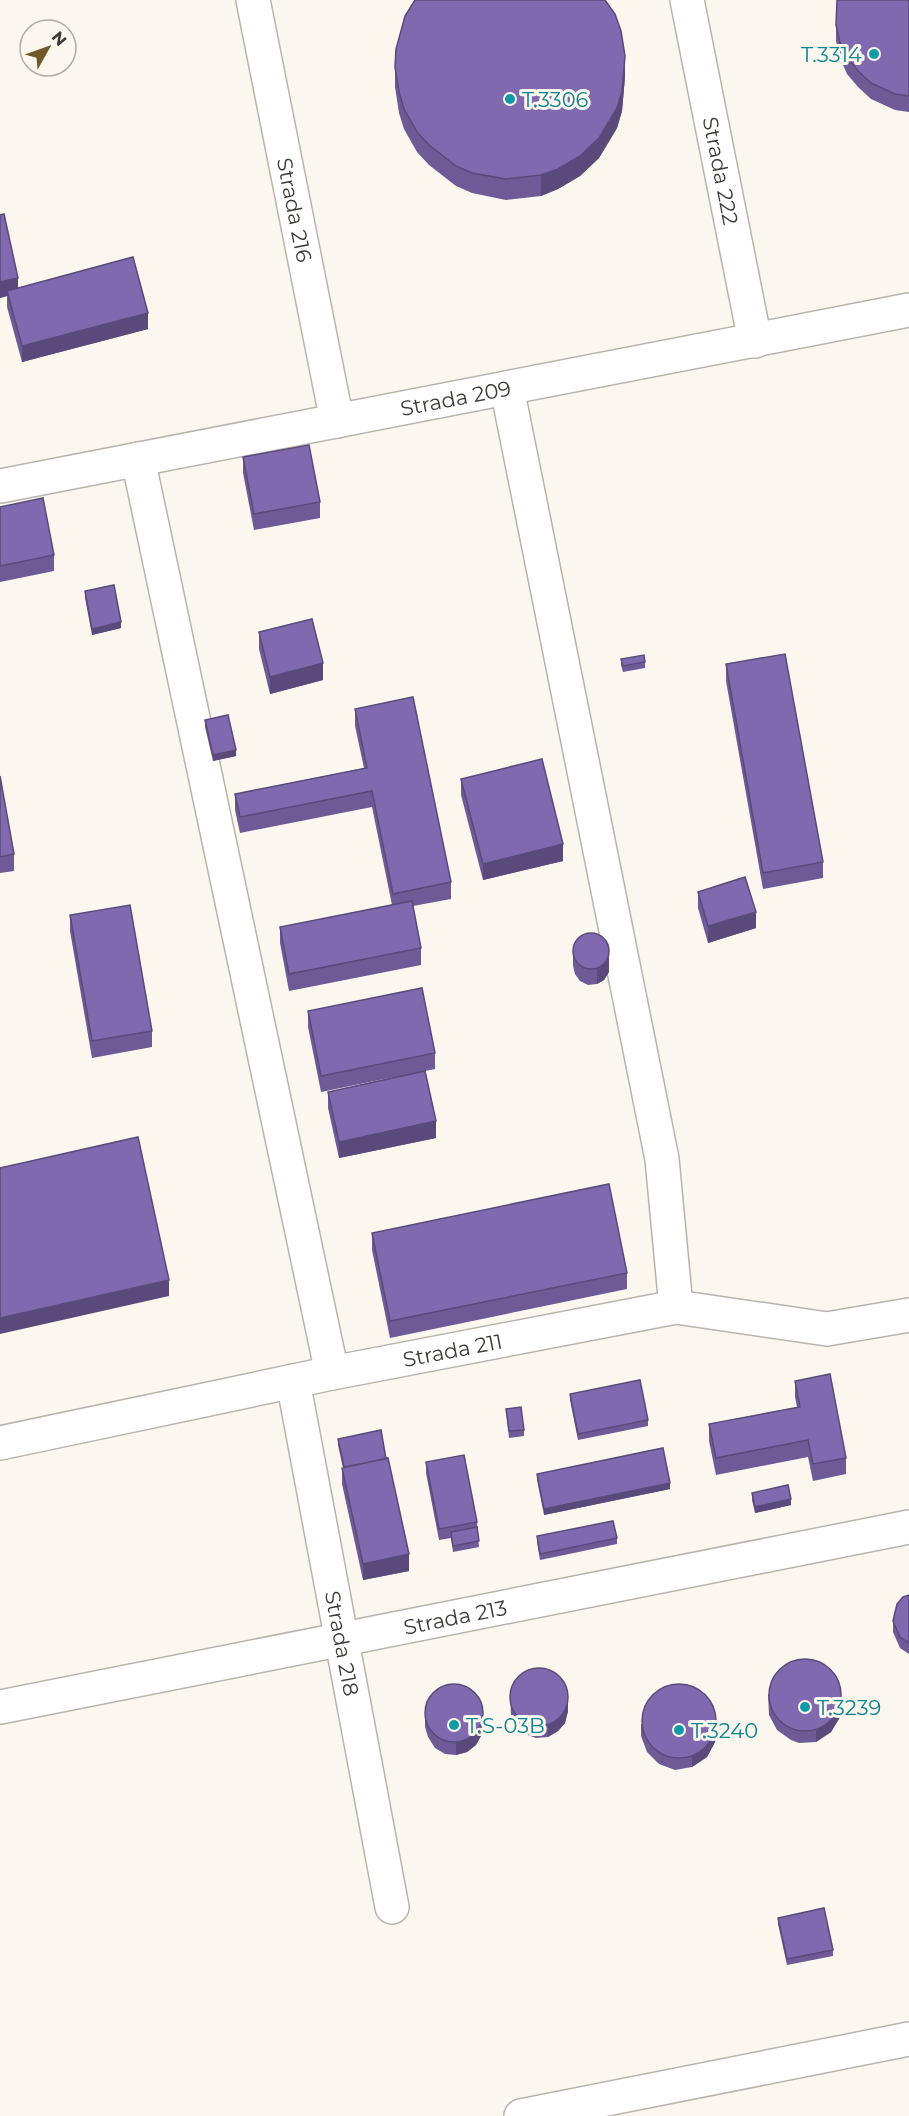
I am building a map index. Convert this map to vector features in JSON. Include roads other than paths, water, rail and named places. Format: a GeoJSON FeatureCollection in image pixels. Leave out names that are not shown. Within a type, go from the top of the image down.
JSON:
{"type":"FeatureCollection","features":[{"type":"Feature","properties":{"kind":"lane","name":"Strada 216"},"geometry":{"type":"LineString","coordinates":[[253,0],[337,421]]}},
{"type":"Feature","properties":{"kind":"lane","name":"Strada 222"},"geometry":{"type":"LineString","coordinates":[[687,0],[755,341]]}},
{"type":"Feature","properties":{"kind":"lane","name":"Strada 209"},"geometry":{"type":"LineString","coordinates":[[0,486],[909,310]]}},
{"type":"Feature","properties":{"kind":"lane"},"geometry":{"type":"LineString","coordinates":[[507,388],[662,1159],[676,1307]]}},
{"type":"Feature","properties":{"kind":"lane"},"geometry":{"type":"LineString","coordinates":[[138,459],[332,1372]]}},
{"type":"Feature","properties":{"kind":"lane","name":"Strada 211"},"geometry":{"type":"LineString","coordinates":[[0,1443],[332,1372],[676,1307],[827,1329],[909,1315]]}},
{"type":"Feature","properties":{"kind":"lane","name":"Strada 218"},"geometry":{"type":"LineString","coordinates":[[293,1381],[392,1908]]}},
{"type":"Feature","properties":{"kind":"lane","name":"Strada 213"},"geometry":{"type":"LineString","coordinates":[[0,1707],[909,1527]]}},
{"type":"Feature","properties":{"kind":"lane"},"geometry":{"type":"LineString","coordinates":[[521,2116],[909,2039]]}},
{"type":"Feature","properties":{"kind":"place","name":"T.3314"},"geometry":{"type":"Point","coordinates":[874,54]}},
{"type":"Feature","properties":{"kind":"place","name":"T.3306"},"geometry":{"type":"Point","coordinates":[510,99]}},
{"type":"Feature","properties":{"kind":"place","name":"T.3239"},"geometry":{"type":"Point","coordinates":[805,1707]}},
{"type":"Feature","properties":{"kind":"place","name":"T.S-03B"},"geometry":{"type":"Point","coordinates":[454,1725]}},
{"type":"Feature","properties":{"kind":"place","name":"T.3240"},"geometry":{"type":"Point","coordinates":[679,1730]}}]}
